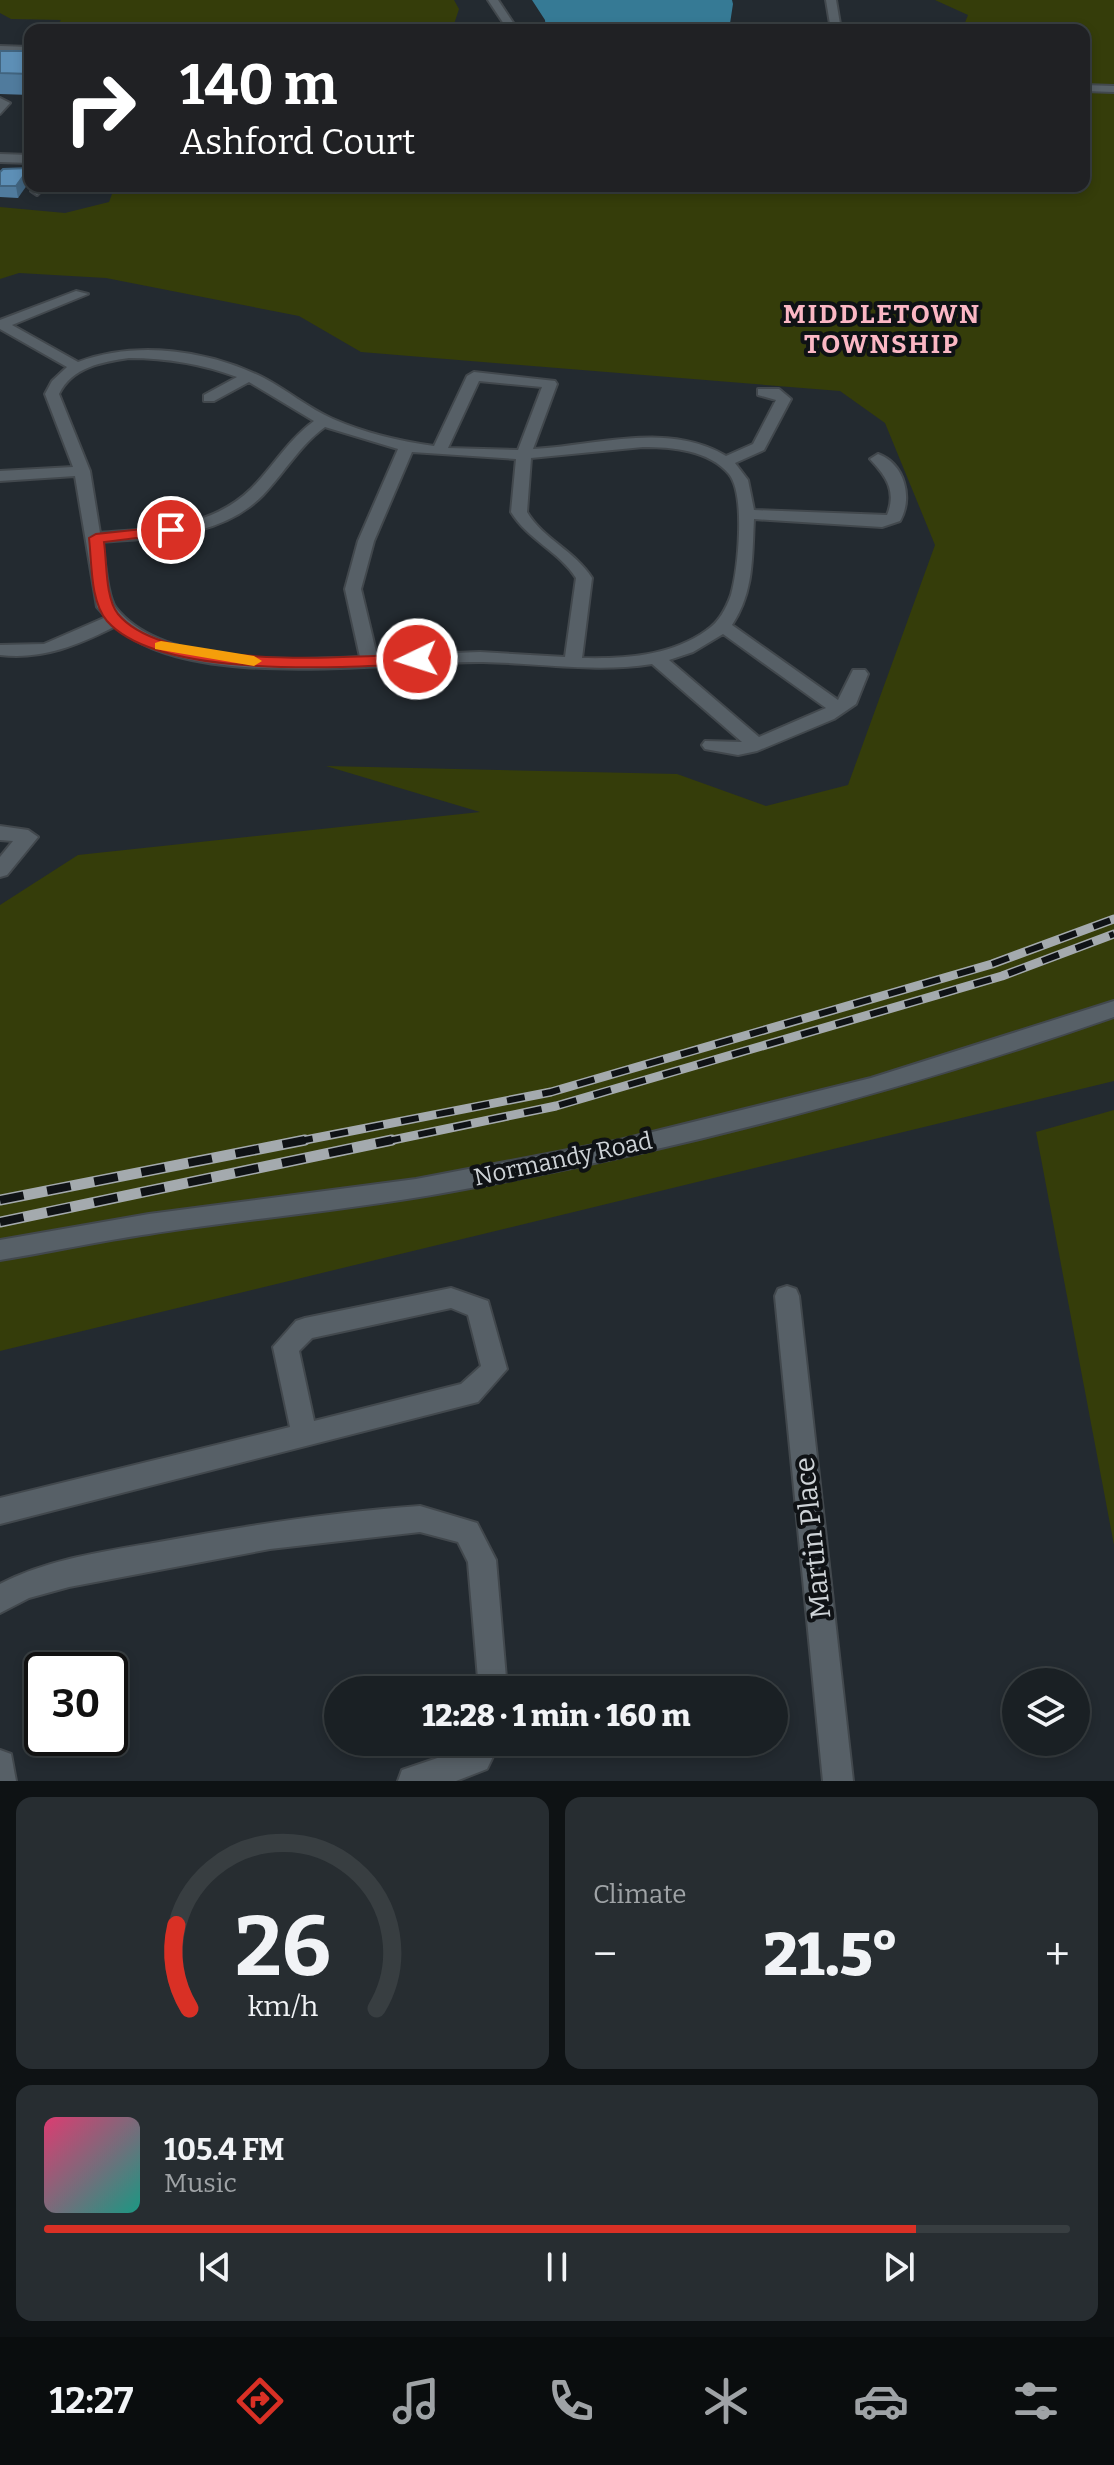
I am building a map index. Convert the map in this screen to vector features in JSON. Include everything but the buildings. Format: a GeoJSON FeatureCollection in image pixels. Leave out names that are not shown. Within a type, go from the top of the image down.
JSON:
{"type":"FeatureCollection","features":[{"type":"Feature","properties":{"kind":"street"},"geometry":{"type":"LineString","coordinates":[[493,0],[509,24]]}},
{"type":"Feature","properties":{"kind":"street"},"geometry":{"type":"LineString","coordinates":[[831,0],[835,24]]}},
{"type":"Feature","properties":{"kind":"street"},"geometry":{"type":"LineString","coordinates":[[1,50],[24,50]]}},
{"type":"Feature","properties":{"kind":"street"},"geometry":{"type":"LineString","coordinates":[[1090,88],[1114,89]]}},
{"type":"Feature","properties":{"kind":"street"},"geometry":{"type":"LineString","coordinates":[[0,101],[4,103],[0,111]]}},
{"type":"Feature","properties":{"kind":"street"},"geometry":{"type":"LineString","coordinates":[[0,158],[24,159]]}},
{"type":"Feature","properties":{"kind":"street"},"geometry":{"type":"LineString","coordinates":[[77,367],[1,324],[81,294]]}},
{"type":"Feature","properties":{"kind":"street"},"geometry":{"type":"LineString","coordinates":[[143,354],[194,360],[248,377],[324,421],[356,434],[406,447],[524,454],[629,442],[665,442],[698,449],[726,462],[741,478],[746,490],[740,594],[735,609],[722,626],[696,644],[657,659],[606,664],[483,657],[289,664],[211,656],[152,643],[114,620],[102,592],[96,538],[82,471],[52,394],[63,376],[77,367],[109,357],[143,354]]}},
{"type":"Feature","properties":{"kind":"street"},"geometry":{"type":"LineString","coordinates":[[439,451],[474,376],[550,384],[524,454],[518,504],[524,522],[568,559],[584,578],[573,662]]}},
{"type":"Feature","properties":{"kind":"street"},"geometry":{"type":"LineString","coordinates":[[209,398],[248,377]]}},
{"type":"Feature","properties":{"kind":"street"},"geometry":{"type":"LineString","coordinates":[[726,462],[759,447],[784,399],[782,395],[763,392]]}},
{"type":"Feature","properties":{"kind":"street"},"geometry":{"type":"LineString","coordinates":[[96,538],[191,527],[231,514],[257,492],[306,432],[324,421]]}},
{"type":"Feature","properties":{"kind":"street"},"geometry":{"type":"LineString","coordinates":[[370,662],[368,644],[354,601],[355,574],[387,485],[406,447]]}},
{"type":"Feature","properties":{"kind":"street"},"geometry":{"type":"LineString","coordinates":[[746,514],[882,522],[894,518],[899,496],[894,473],[878,459]]}},
{"type":"Feature","properties":{"kind":"street"},"geometry":{"type":"LineString","coordinates":[[0,476],[41,476],[82,471]]}},
{"type":"Feature","properties":{"kind":"street"},"geometry":{"type":"LineString","coordinates":[[0,490],[41,476]]}},
{"type":"Feature","properties":{"kind":"street"},"geometry":{"type":"LineString","coordinates":[[0,650],[33,652],[60,647],[114,620]]}},
{"type":"Feature","properties":{"kind":"street"},"geometry":{"type":"LineString","coordinates":[[722,626],[838,708]]}},
{"type":"Feature","properties":{"kind":"street"},"geometry":{"type":"LineString","coordinates":[[657,659],[757,745]]}},
{"type":"Feature","properties":{"kind":"street"},"geometry":{"type":"LineString","coordinates":[[711,745],[738,749],[772,741],[850,700],[859,674]]}},
{"type":"Feature","properties":{"kind":"street"},"geometry":{"type":"LineString","coordinates":[[0,833],[28,837],[0,870]]}},
{"type":"Feature","properties":{"kind":"street","name":"Normandy Road"},"geometry":{"type":"LineString","coordinates":[[0,1250],[147,1225],[454,1182],[573,1158],[772,1111],[996,1049],[1114,1009]]}},
{"type":"Feature","properties":{"kind":"street","name":"Martin Place"},"geometry":{"type":"LineString","coordinates":[[787,1296],[838,1781]]}},
{"type":"Feature","properties":{"kind":"street"},"geometry":{"type":"LineString","coordinates":[[0,1511],[469,1394],[494,1369],[479,1308],[451,1298],[305,1329],[286,1347],[304,1434]]}},
{"type":"Feature","properties":{"kind":"street"},"geometry":{"type":"LineString","coordinates":[[0,1599],[6,1593],[32,1583],[172,1554],[302,1530],[424,1518],[467,1532],[482,1560],[492,1676]]}},
{"type":"Feature","properties":{"kind":"street"},"geometry":{"type":"LineString","coordinates":[[413,1781],[478,1756]]}},
{"type":"Feature","properties":{"kind":"street"},"geometry":{"type":"LineString","coordinates":[[0,1765],[1,1781]]}},
{"type":"Feature","properties":{"kind":"green space"},"geometry":{"type":"Polygon","coordinates":[[[0,0],[454,0],[459,9],[454,24],[58,24],[61,20],[11,19],[0,13],[0,0]]]}},
{"type":"Feature","properties":{"kind":"green space"},"geometry":{"type":"Polygon","coordinates":[[[935,0],[1114,0],[1114,1081],[0,1351],[0,905],[78,855],[480,812],[326,766],[677,774],[766,806],[848,785],[935,545],[885,423],[840,391],[361,352],[299,316],[106,278],[19,273],[0,279],[0,207],[65,213],[109,202],[113,192],[1090,192],[1090,24],[964,24],[968,15],[935,0]]]}},
{"type":"Feature","properties":{"kind":"green space"},"geometry":{"type":"Polygon","coordinates":[[[1114,1110],[1114,1545],[1036,1132],[1114,1110]]]}},
{"type":"Feature","properties":{"kind":"water"},"geometry":{"type":"Polygon","coordinates":[[[532,0],[732,0],[733,4],[730,24],[545,24],[532,0]]]}},
{"type":"Feature","properties":{"kind":"railway"},"geometry":{"type":"LineString","coordinates":[[295,1142],[551,1092],[992,964],[1114,919]]}},
{"type":"Feature","properties":{"kind":"railway"},"geometry":{"type":"LineString","coordinates":[[383,1142],[556,1106],[1002,976],[1114,934]]}},
{"type":"Feature","properties":{"kind":"railway"},"geometry":{"type":"LineString","coordinates":[[0,1200],[305,1140]]}},
{"type":"Feature","properties":{"kind":"railway"},"geometry":{"type":"LineString","coordinates":[[0,1222],[392,1140]]}},
{"type":"Feature","properties":{"kind":"slow traffic"},"geometry":{"type":"LineString","coordinates":[[161,646],[254,661]]}},
{"type":"Feature","properties":{"kind":"district","name":"MIDDLETOWN TOWNSHIP"},"geometry":{"type":"Point","coordinates":[882,329]}},
{"type":"Feature","properties":{"kind":"route"},"geometry":{"type":"LineString","coordinates":[[171,530],[96,538],[105,607],[114,620],[129,631],[171,649],[260,662],[322,664],[417,659]]}}]}
